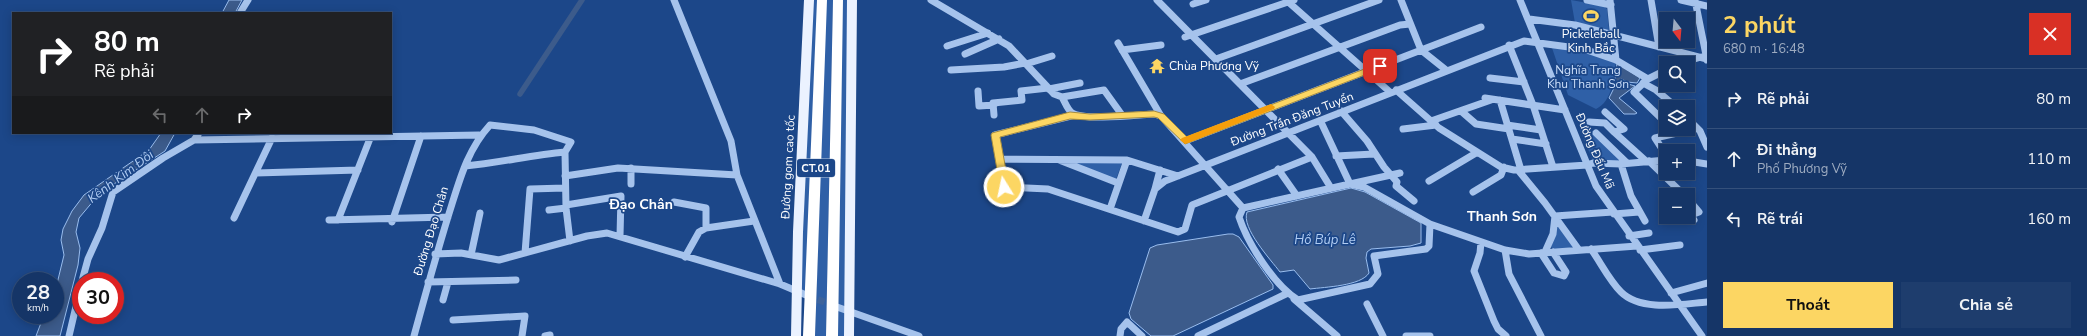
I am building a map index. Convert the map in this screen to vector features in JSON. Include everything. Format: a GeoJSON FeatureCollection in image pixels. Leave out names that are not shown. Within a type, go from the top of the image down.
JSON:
{"type":"FeatureCollection","features":[{"type":"Feature","properties":{"kind":"highway","name":"CT.01"},"geometry":{"type":"LineString","coordinates":[[809,336],[822,0]]}},
{"type":"Feature","properties":{"kind":"highway","name":"CT.01"},"geometry":{"type":"LineString","coordinates":[[832,336],[838,0]]}},
{"type":"Feature","properties":{"kind":"main road","name":"Đường gom cao tốc"},"geometry":{"type":"LineString","coordinates":[[796,336],[802,294],[798,232],[809,0]]}},
{"type":"Feature","properties":{"kind":"main road"},"geometry":{"type":"LineString","coordinates":[[850,336],[852,0]]}},
{"type":"Feature","properties":{"kind":"street"},"geometry":{"type":"LineString","coordinates":[[241,12],[248,0]]}},
{"type":"Feature","properties":{"kind":"street"},"geometry":{"type":"LineString","coordinates":[[674,0],[731,141],[737,175],[780,284]]}},
{"type":"Feature","properties":{"kind":"street"},"geometry":{"type":"LineString","coordinates":[[931,0],[1016,51],[1025,63],[1054,94],[1062,97],[1104,90],[1122,115]]}},
{"type":"Feature","properties":{"kind":"street"},"geometry":{"type":"LineString","coordinates":[[1157,0],[1188,36],[1216,59],[1312,157],[1331,188]]}},
{"type":"Feature","properties":{"kind":"street"},"geometry":{"type":"LineString","coordinates":[[1193,4],[1206,0]]}},
{"type":"Feature","properties":{"kind":"street"},"geometry":{"type":"LineString","coordinates":[[1216,59],[1379,0]]}},
{"type":"Feature","properties":{"kind":"street"},"geometry":{"type":"LineString","coordinates":[[1401,0],[1421,50],[1446,70]]}},
{"type":"Feature","properties":{"kind":"street","name":"Đường Đấu Mã"},"geometry":{"type":"LineString","coordinates":[[1520,0],[1539,42],[1587,165],[1613,213],[1702,336]]}},
{"type":"Feature","properties":{"kind":"street"},"geometry":{"type":"LineString","coordinates":[[1587,0],[1611,3],[1616,60]]}},
{"type":"Feature","properties":{"kind":"street"},"geometry":{"type":"LineString","coordinates":[[1529,19],[1571,24],[1659,47],[1651,0]]}},
{"type":"Feature","properties":{"kind":"street"},"geometry":{"type":"LineString","coordinates":[[1681,0],[1707,6]]}},
{"type":"Feature","properties":{"kind":"street"},"geometry":{"type":"LineString","coordinates":[[1188,36],[1290,1],[1313,24],[1366,71],[1476,153],[1504,167],[1520,170],[1587,165],[1593,163],[1624,164],[1659,160]]}},
{"type":"Feature","properties":{"kind":"street"},"geometry":{"type":"LineString","coordinates":[[1695,2],[1705,59]]}},
{"type":"Feature","properties":{"kind":"street"},"geometry":{"type":"LineString","coordinates":[[1240,84],[1400,25],[1410,24]]}},
{"type":"Feature","properties":{"kind":"street"},"geometry":{"type":"LineString","coordinates":[[1185,141],[1481,27]]}},
{"type":"Feature","properties":{"kind":"street"},"geometry":{"type":"LineString","coordinates":[[947,46],[988,33]]}},
{"type":"Feature","properties":{"kind":"street"},"geometry":{"type":"LineString","coordinates":[[965,54],[999,40]]}},
{"type":"Feature","properties":{"kind":"street","name":"Đường Trần Đăng Tuyển"},"geometry":{"type":"LineString","coordinates":[[1155,189],[1165,180],[1509,45],[1524,41],[1584,49],[1616,60],[1668,100]]}},
{"type":"Feature","properties":{"kind":"street"},"geometry":{"type":"LineString","coordinates":[[1118,43],[1161,116],[1229,190],[1243,208]]}},
{"type":"Feature","properties":{"kind":"street"},"geometry":{"type":"LineString","coordinates":[[1122,50],[1160,45]]}},
{"type":"Feature","properties":{"kind":"street"},"geometry":{"type":"LineString","coordinates":[[1509,45],[1533,105],[1553,167]]}},
{"type":"Feature","properties":{"kind":"street"},"geometry":{"type":"LineString","coordinates":[[1663,48],[1705,59]]}},
{"type":"Feature","properties":{"kind":"street"},"geometry":{"type":"LineString","coordinates":[[951,70],[1004,67],[1052,56]]}},
{"type":"Feature","properties":{"kind":"street"},"geometry":{"type":"LineString","coordinates":[[1695,61],[1705,59]]}},
{"type":"Feature","properties":{"kind":"street"},"geometry":{"type":"LineString","coordinates":[[1659,74],[1645,81],[1634,92],[1659,116]]}},
{"type":"Feature","properties":{"kind":"street"},"geometry":{"type":"LineString","coordinates":[[1490,78],[1524,82]]}},
{"type":"Feature","properties":{"kind":"street"},"geometry":{"type":"LineString","coordinates":[[978,91],[979,106],[994,105],[993,104],[1022,100],[1021,91],[1080,84]]}},
{"type":"Feature","properties":{"kind":"street"},"geometry":{"type":"LineString","coordinates":[[1062,97],[1068,109],[1075,115]]}},
{"type":"Feature","properties":{"kind":"street"},"geometry":{"type":"LineString","coordinates":[[1484,98],[1566,110]]}},
{"type":"Feature","properties":{"kind":"street"},"geometry":{"type":"LineString","coordinates":[[1403,129],[1434,123],[1461,111],[1497,100]]}},
{"type":"Feature","properties":{"kind":"street"},"geometry":{"type":"LineString","coordinates":[[1497,100],[1512,139],[1520,170],[1579,250]]}},
{"type":"Feature","properties":{"kind":"street"},"geometry":{"type":"LineString","coordinates":[[994,105],[994,115]]}},
{"type":"Feature","properties":{"kind":"street"},"geometry":{"type":"LineString","coordinates":[[1341,111],[1367,141],[1374,154],[1397,182],[1396,186],[1400,191],[1414,201]]}},
{"type":"Feature","properties":{"kind":"street"},"geometry":{"type":"LineString","coordinates":[[1461,111],[1476,124],[1541,130]]}},
{"type":"Feature","properties":{"kind":"street"},"geometry":{"type":"LineString","coordinates":[[1605,112],[1624,129],[1614,132]]}},
{"type":"Feature","properties":{"kind":"street"},"geometry":{"type":"LineString","coordinates":[[1161,116],[1154,114],[1090,117],[1075,115],[995,135],[1004,187],[1048,189],[1175,232],[1181,232],[1184,229],[1192,205],[1278,169],[1312,157]]}},
{"type":"Feature","properties":{"kind":"street"},"geometry":{"type":"LineString","coordinates":[[1320,120],[1350,184]]}},
{"type":"Feature","properties":{"kind":"street"},"geometry":{"type":"LineString","coordinates":[[1589,122],[1605,123],[1676,188]]}},
{"type":"Feature","properties":{"kind":"street"},"geometry":{"type":"LineString","coordinates":[[194,140],[479,135],[490,125],[534,130],[571,142],[565,152],[566,206],[570,241]]}},
{"type":"Feature","properties":{"kind":"street"},"geometry":{"type":"LineString","coordinates":[[1695,126],[1700,131],[1707,146]]}},
{"type":"Feature","properties":{"kind":"street"},"geometry":{"type":"LineString","coordinates":[[1596,133],[1624,164],[1631,196],[1645,221]]}},
{"type":"Feature","properties":{"kind":"street"},"geometry":{"type":"LineString","coordinates":[[84,272],[88,259],[102,228],[113,192],[163,158],[194,140],[198,134]]}},
{"type":"Feature","properties":{"kind":"street","name":"Đường Đạo Chân"},"geometry":{"type":"LineString","coordinates":[[414,336],[435,254],[465,166],[479,135]]}},
{"type":"Feature","properties":{"kind":"street"},"geometry":{"type":"LineString","coordinates":[[338,220],[371,136]]}},
{"type":"Feature","properties":{"kind":"street"},"geometry":{"type":"LineString","coordinates":[[393,220],[421,136]]}},
{"type":"Feature","properties":{"kind":"street"},"geometry":{"type":"LineString","coordinates":[[1659,144],[1655,138],[1664,136]]}},
{"type":"Feature","properties":{"kind":"street"},"geometry":{"type":"LineString","coordinates":[[234,218],[272,138]]}},
{"type":"Feature","properties":{"kind":"street"},"geometry":{"type":"LineString","coordinates":[[1512,139],[1546,144]]}},
{"type":"Feature","properties":{"kind":"street"},"geometry":{"type":"LineString","coordinates":[[465,166],[488,164],[532,155],[565,152]]}},
{"type":"Feature","properties":{"kind":"street"},"geometry":{"type":"LineString","coordinates":[[1429,181],[1476,153]]}},
{"type":"Feature","properties":{"kind":"street"},"geometry":{"type":"LineString","coordinates":[[1336,156],[1374,154]]}},
{"type":"Feature","properties":{"kind":"street"},"geometry":{"type":"LineString","coordinates":[[999,159],[1055,158],[1127,160],[1178,176]]}},
{"type":"Feature","properties":{"kind":"street"},"geometry":{"type":"LineString","coordinates":[[1055,158],[1118,183]]}},
{"type":"Feature","properties":{"kind":"street"},"geometry":{"type":"LineString","coordinates":[[1110,209],[1127,160]]}},
{"type":"Feature","properties":{"kind":"street"},"geometry":{"type":"LineString","coordinates":[[1695,162],[1707,164]]}},
{"type":"Feature","properties":{"kind":"street"},"geometry":{"type":"LineString","coordinates":[[1472,192],[1501,175],[1504,167]]}},
{"type":"Feature","properties":{"kind":"street"},"geometry":{"type":"LineString","coordinates":[[565,176],[618,168],[737,175]]}},
{"type":"Feature","properties":{"kind":"street"},"geometry":{"type":"LineString","coordinates":[[630,184],[631,168]]}},
{"type":"Feature","properties":{"kind":"street"},"geometry":{"type":"LineString","coordinates":[[1278,169],[1297,196]]}},
{"type":"Feature","properties":{"kind":"street"},"geometry":{"type":"LineString","coordinates":[[256,173],[358,170]]}},
{"type":"Feature","properties":{"kind":"street"},"geometry":{"type":"LineString","coordinates":[[1144,221],[1160,170]]}},
{"type":"Feature","properties":{"kind":"street"},"geometry":{"type":"LineString","coordinates":[[1243,208],[1400,173]]}},
{"type":"Feature","properties":{"kind":"street"},"geometry":{"type":"LineString","coordinates":[[1350,184],[1364,187],[1430,224],[1504,250],[1529,254],[1591,249],[1680,245]]}},
{"type":"Feature","properties":{"kind":"street"},"geometry":{"type":"LineString","coordinates":[[525,253],[530,188],[565,188]]}},
{"type":"Feature","properties":{"kind":"street"},"geometry":{"type":"LineString","coordinates":[[549,210],[621,196],[620,236]]}},
{"type":"Feature","properties":{"kind":"street"},"geometry":{"type":"LineString","coordinates":[[674,202],[706,208],[706,228]]}},
{"type":"Feature","properties":{"kind":"street"},"geometry":{"type":"LineString","coordinates":[[1695,207],[1699,212],[1695,214]]}},
{"type":"Feature","properties":{"kind":"street"},"geometry":{"type":"LineString","coordinates":[[1243,208],[1239,217],[1246,236],[1291,296],[1337,336]]}},
{"type":"Feature","properties":{"kind":"street"},"geometry":{"type":"LineString","coordinates":[[1555,216],[1639,212]]}},
{"type":"Feature","properties":{"kind":"street"},"geometry":{"type":"LineString","coordinates":[[471,255],[480,213]]}},
{"type":"Feature","properties":{"kind":"street"},"geometry":{"type":"LineString","coordinates":[[1543,253],[1553,234],[1555,216]]}},
{"type":"Feature","properties":{"kind":"street"},"geometry":{"type":"LineString","coordinates":[[329,220],[393,220],[448,217]]}},
{"type":"Feature","properties":{"kind":"street"},"geometry":{"type":"LineString","coordinates":[[684,257],[699,232],[706,228],[754,221]]}},
{"type":"Feature","properties":{"kind":"street"},"geometry":{"type":"LineString","coordinates":[[1198,336],[1291,296],[1299,300],[1370,284],[1378,274],[1374,256],[1426,249],[1429,246],[1430,224]]}},
{"type":"Feature","properties":{"kind":"street"},"geometry":{"type":"LineString","coordinates":[[435,254],[461,253],[499,260],[597,234],[620,236],[684,257],[780,284],[802,294]]}},
{"type":"Feature","properties":{"kind":"street"},"geometry":{"type":"LineString","coordinates":[[1629,236],[1649,234]]}},
{"type":"Feature","properties":{"kind":"street"},"geometry":{"type":"LineString","coordinates":[[1481,242],[1480,253],[1474,271],[1494,322],[1506,336]]}},
{"type":"Feature","properties":{"kind":"street"},"geometry":{"type":"LineString","coordinates":[[1591,249],[1622,293],[1640,302],[1679,305],[1707,302]]}},
{"type":"Feature","properties":{"kind":"street"},"geometry":{"type":"LineString","coordinates":[[1504,250],[1509,274],[1541,336]]}},
{"type":"Feature","properties":{"kind":"street"},"geometry":{"type":"LineString","coordinates":[[1543,253],[1554,273],[1558,276],[1564,276],[1566,272],[1553,252]]}},
{"type":"Feature","properties":{"kind":"street"},"geometry":{"type":"LineString","coordinates":[[428,282],[516,280]]}},
{"type":"Feature","properties":{"kind":"street"},"geometry":{"type":"LineString","coordinates":[[443,300],[448,282]]}},
{"type":"Feature","properties":{"kind":"street"},"geometry":{"type":"LineString","coordinates":[[1671,293],[1707,283]]}},
{"type":"Feature","properties":{"kind":"street"},"geometry":{"type":"LineString","coordinates":[[1367,304],[1383,336]]}},
{"type":"Feature","properties":{"kind":"street"},"geometry":{"type":"LineString","coordinates":[[837,307],[850,313],[869,317],[919,336]]}},
{"type":"Feature","properties":{"kind":"street"},"geometry":{"type":"LineString","coordinates":[[453,320],[525,316],[522,336]]}},
{"type":"Feature","properties":{"kind":"street"},"geometry":{"type":"LineString","coordinates":[[68,336],[72,320]]}},
{"type":"Feature","properties":{"kind":"street"},"geometry":{"type":"LineString","coordinates":[[1120,336],[1121,329],[1127,322],[1142,336]]}},
{"type":"Feature","properties":{"kind":"street"},"geometry":{"type":"LineString","coordinates":[[1406,336],[1430,336]]}},
{"type":"Feature","properties":{"kind":"green space"},"geometry":{"type":"Polygon","coordinates":[[[812,0],[819,0],[808,294],[802,291],[801,279],[812,0]]]}},
{"type":"Feature","properties":{"kind":"green space"},"geometry":{"type":"Polygon","coordinates":[[[826,0],[833,0],[826,336],[815,336],[826,0]]]}},
{"type":"Feature","properties":{"kind":"green space"},"geometry":{"type":"Polygon","coordinates":[[[841,0],[850,0],[845,307],[838,305],[841,0]]]}},
{"type":"Feature","properties":{"kind":"green space","name":"Pickeleball Kinh Bắc"},"geometry":{"type":"Polygon","coordinates":[[[1571,0],[1604,6],[1607,9],[1609,31],[1575,23],[1571,0]]]}},
{"type":"Feature","properties":{"kind":"green space","name":"Nghĩa Trang Khu Thanh Sơn"},"geometry":{"type":"Polygon","coordinates":[[[1551,45],[1584,49],[1616,60],[1612,88],[1602,105],[1596,109],[1568,95],[1551,45]]]}},
{"type":"Feature","properties":{"kind":"green space"},"geometry":{"type":"Polygon","coordinates":[[[1580,130],[1593,131],[1624,162],[1593,161],[1580,130]]]}},
{"type":"Feature","properties":{"kind":"green space"},"geometry":{"type":"Polygon","coordinates":[[[1074,162],[1122,163],[1116,179],[1076,165],[1074,162]]]}},
{"type":"Feature","properties":{"kind":"green space"},"geometry":{"type":"Polygon","coordinates":[[[1556,223],[1575,247],[1554,250],[1551,247],[1556,223]]]}},
{"type":"Feature","properties":{"kind":"green space"},"geometry":{"type":"Polygon","coordinates":[[[837,310],[843,312],[846,316],[846,336],[836,336],[837,310]]]}},
{"type":"Feature","properties":{"kind":"water"},"geometry":{"type":"Polygon","coordinates":[[[229,0],[242,0],[236,12],[223,12],[229,0]]]}},
{"type":"Feature","properties":{"kind":"water"},"geometry":{"type":"Polygon","coordinates":[[[1617,63],[1640,78],[1637,83],[1627,82],[1621,79],[1616,84],[1624,89],[1628,88],[1628,84],[1635,86],[1619,98],[1637,113],[1635,114],[1624,114],[1609,98],[1614,88],[1617,63]]]}},
{"type":"Feature","properties":{"kind":"water","name":"Kênh Kim Đôi"},"geometry":{"type":"Polygon","coordinates":[[[160,134],[174,134],[165,151],[100,193],[79,218],[76,232],[80,248],[78,265],[76,272],[72,272],[72,289],[64,320],[64,272],[60,272],[64,255],[61,240],[63,229],[72,211],[84,195],[149,150],[160,134]]]}},
{"type":"Feature","properties":{"kind":"water","name":"Hồ Búp Lê"},"geometry":{"type":"Polygon","coordinates":[[[1351,188],[1365,192],[1421,223],[1421,243],[1410,246],[1371,249],[1367,252],[1366,258],[1369,273],[1359,281],[1342,285],[1310,289],[1294,270],[1280,272],[1252,235],[1246,219],[1247,212],[1351,188]]]}},
{"type":"Feature","properties":{"kind":"water"},"geometry":{"type":"Polygon","coordinates":[[[1233,234],[1239,237],[1273,285],[1273,289],[1173,336],[1151,336],[1131,319],[1129,313],[1150,248],[1157,245],[1233,234]]]}},
{"type":"Feature","properties":{"kind":"water"},"geometry":{"type":"Polygon","coordinates":[[[41,324],[63,324],[60,336],[36,336],[41,324]]]}},
{"type":"Feature","properties":{"kind":"waterway"},"geometry":{"type":"LineString","coordinates":[[520,94],[582,0]]}},
{"type":"Feature","properties":{"kind":"tunnel"},"geometry":{"type":"LineString","coordinates":[[808,296],[835,306]]}},
{"type":"Feature","properties":{"kind":"slow traffic"},"geometry":{"type":"LineString","coordinates":[[1185,140],[1271,107]]}},
{"type":"Feature","properties":{"kind":"place","name":"Pickeleball Kinh Bắc"},"geometry":{"type":"Point","coordinates":[1591,16]}},
{"type":"Feature","properties":{"kind":"place","name":"Chùa Phương Vỹ"},"geometry":{"type":"Point","coordinates":[1157,66]}},
{"type":"Feature","properties":{"kind":"district","name":"Đạo Chân"},"geometry":{"type":"Point","coordinates":[641,204]}},
{"type":"Feature","properties":{"kind":"district","name":"Thanh Sơn"},"geometry":{"type":"Point","coordinates":[1502,216]}},
{"type":"Feature","properties":{"kind":"route"},"geometry":{"type":"LineString","coordinates":[[1004,187],[995,135],[1070,115],[1090,117],[1154,114],[1161,116],[1185,141],[1380,66]]}}]}
